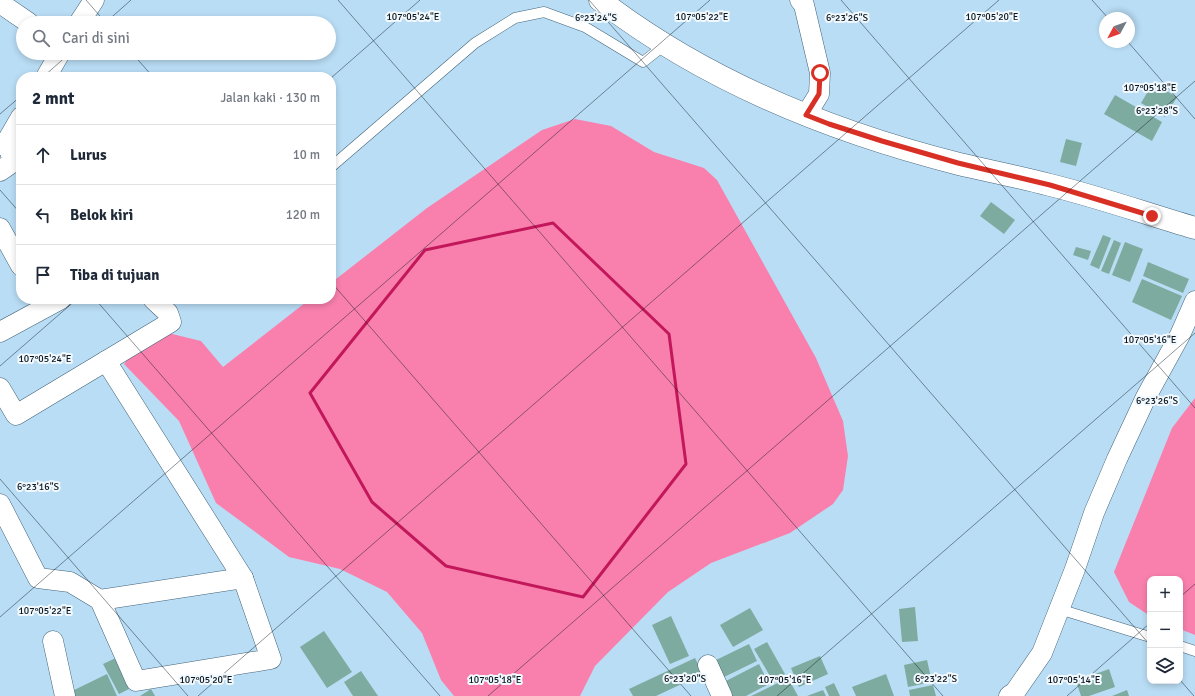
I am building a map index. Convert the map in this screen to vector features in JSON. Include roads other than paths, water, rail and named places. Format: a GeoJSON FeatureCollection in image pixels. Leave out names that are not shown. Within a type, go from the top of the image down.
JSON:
{"type":"FeatureCollection","features":[{"type":"Feature","properties":{"kind":"street"},"geometry":{"type":"LineString","coordinates":[[84,16],[94,0]]}},
{"type":"Feature","properties":{"kind":"street"},"geometry":{"type":"LineString","coordinates":[[600,0],[627,21],[721,76],[770,100],[829,124],[958,163],[1050,185],[1195,228]]}},
{"type":"Feature","properties":{"kind":"street"},"geometry":{"type":"LineString","coordinates":[[800,0],[804,5],[820,73],[819,94],[806,115]]}},
{"type":"Feature","properties":{"kind":"street"},"geometry":{"type":"LineString","coordinates":[[0,3],[19,16]]}},
{"type":"Feature","properties":{"kind":"street"},"geometry":{"type":"LineString","coordinates":[[49,72],[56,60]]}},
{"type":"Feature","properties":{"kind":"street"},"geometry":{"type":"LineString","coordinates":[[0,171],[13,162],[3,143],[16,125]]}},
{"type":"Feature","properties":{"kind":"street"},"geometry":{"type":"LineString","coordinates":[[0,228],[16,257]]}},
{"type":"Feature","properties":{"kind":"street"},"geometry":{"type":"LineString","coordinates":[[1010,696],[1015,692],[1042,653],[1075,569],[1094,513],[1117,459],[1146,397],[1180,334],[1195,301]]}},
{"type":"Feature","properties":{"kind":"street"},"geometry":{"type":"LineString","coordinates":[[0,332],[45,304]]}},
{"type":"Feature","properties":{"kind":"street"},"geometry":{"type":"LineString","coordinates":[[0,388],[16,415],[170,322],[168,313],[158,304]]}},
{"type":"Feature","properties":{"kind":"street"},"geometry":{"type":"LineString","coordinates":[[0,504],[38,578],[70,582],[100,600],[136,681],[271,659],[243,578],[106,361]]}},
{"type":"Feature","properties":{"kind":"street"},"geometry":{"type":"LineString","coordinates":[[100,600],[243,578]]}},
{"type":"Feature","properties":{"kind":"street"},"geometry":{"type":"LineString","coordinates":[[53,641],[65,696]]}},
{"type":"Feature","properties":{"kind":"street"},"geometry":{"type":"LineString","coordinates":[[708,665],[722,696]]}},
{"type":"Feature","properties":{"kind":"lane"},"geometry":{"type":"LineString","coordinates":[[336,164],[474,43],[515,18],[544,12],[585,27],[643,62],[666,44]]}},
{"type":"Feature","properties":{"kind":"lane"},"geometry":{"type":"LineString","coordinates":[[1059,609],[1147,636]]}},
{"type":"Feature","properties":{"kind":"lane"},"geometry":{"type":"LineString","coordinates":[[1183,647],[1195,651]]}}]}
